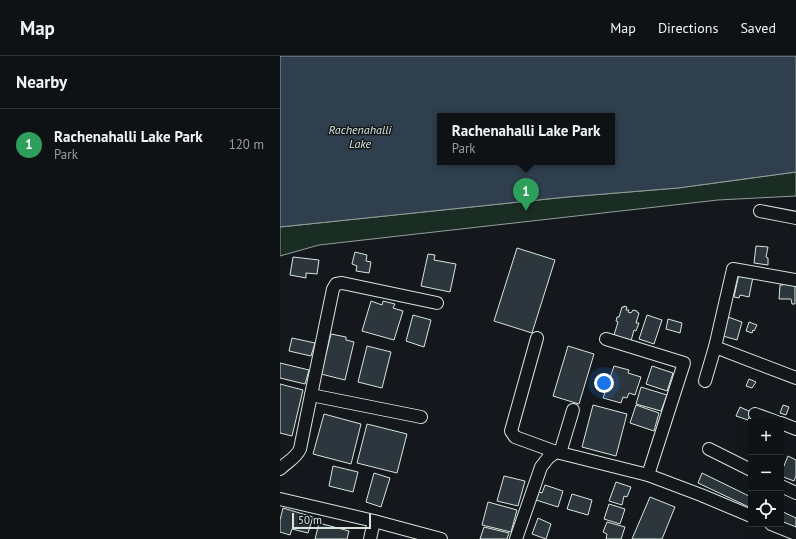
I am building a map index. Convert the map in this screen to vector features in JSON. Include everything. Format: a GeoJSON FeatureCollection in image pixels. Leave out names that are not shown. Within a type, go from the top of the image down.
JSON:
{"type":"FeatureCollection","features":[{"type":"Feature","properties":{"kind":"street"},"geometry":{"type":"LineString","coordinates":[[760,211],[796,218]]}},
{"type":"Feature","properties":{"kind":"street"},"geometry":{"type":"LineString","coordinates":[[705,381],[715,347],[733,269],[796,280]]}},
{"type":"Feature","properties":{"kind":"street"},"geometry":{"type":"LineString","coordinates":[[280,469],[294,458],[301,445],[333,289],[336,284],[342,282],[437,303]]}},
{"type":"Feature","properties":{"kind":"street"},"geometry":{"type":"LineString","coordinates":[[537,338],[511,431],[515,437],[558,452],[648,475],[748,515]]}},
{"type":"Feature","properties":{"kind":"street"},"geometry":{"type":"LineString","coordinates":[[606,339],[684,363],[648,475]]}},
{"type":"Feature","properties":{"kind":"street"},"geometry":{"type":"LineString","coordinates":[[715,347],[796,378]]}},
{"type":"Feature","properties":{"kind":"street"},"geometry":{"type":"LineString","coordinates":[[311,395],[421,417]]}},
{"type":"Feature","properties":{"kind":"street"},"geometry":{"type":"LineString","coordinates":[[516,539],[540,467],[548,458],[558,452],[573,410]]}},
{"type":"Feature","properties":{"kind":"street"},"geometry":{"type":"LineString","coordinates":[[755,414],[769,419]]}},
{"type":"Feature","properties":{"kind":"street"},"geometry":{"type":"LineString","coordinates":[[784,424],[796,429]]}},
{"type":"Feature","properties":{"kind":"street"},"geometry":{"type":"LineString","coordinates":[[709,449],[748,468]]}},
{"type":"Feature","properties":{"kind":"street"},"geometry":{"type":"LineString","coordinates":[[784,487],[796,493]]}},
{"type":"Feature","properties":{"kind":"street"},"geometry":{"type":"LineString","coordinates":[[280,499],[441,539]]}},
{"type":"Feature","properties":{"kind":"street"},"geometry":{"type":"LineString","coordinates":[[370,539],[374,522]]}},
{"type":"Feature","properties":{"kind":"street"},"geometry":{"type":"LineString","coordinates":[[779,527],[796,534]]}},
{"type":"Feature","properties":{"kind":"green space"},"geometry":{"type":"Polygon","coordinates":[[[796,172],[796,196],[718,200],[319,245],[280,256],[280,227],[567,197],[678,188],[796,172]]]}},
{"type":"Feature","properties":{"kind":"water","name":"Rachenahalli Lake"},"geometry":{"type":"Polygon","coordinates":[[[280,56],[796,56],[796,172],[678,188],[567,197],[280,227],[280,56]]]}},
{"type":"Feature","properties":{"kind":"building"},"geometry":{"type":"Polygon","coordinates":[[[756,246],[768,247],[766,257],[768,258],[768,265],[754,263],[756,246]]]}},
{"type":"Feature","properties":{"kind":"building"},"geometry":{"type":"Polygon","coordinates":[[[517,248],[555,260],[532,333],[494,321],[517,248]]]}},
{"type":"Feature","properties":{"kind":"building"},"geometry":{"type":"Polygon","coordinates":[[[355,252],[367,255],[366,261],[371,262],[369,273],[356,271],[357,266],[352,264],[355,252]]]}},
{"type":"Feature","properties":{"kind":"building"},"geometry":{"type":"Polygon","coordinates":[[[428,254],[435,255],[434,260],[456,264],[450,292],[421,286],[428,254]]]}},
{"type":"Feature","properties":{"kind":"building"},"geometry":{"type":"Polygon","coordinates":[[[293,257],[319,260],[317,274],[306,273],[306,278],[290,275],[293,257]]]}},
{"type":"Feature","properties":{"kind":"building"},"geometry":{"type":"Polygon","coordinates":[[[739,274],[753,277],[749,297],[740,295],[739,298],[734,297],[739,274]]]}},
{"type":"Feature","properties":{"kind":"building"},"geometry":{"type":"Polygon","coordinates":[[[784,283],[795,284],[795,304],[792,304],[791,299],[779,299],[780,285],[783,285],[784,283]]]}},
{"type":"Feature","properties":{"kind":"building"},"geometry":{"type":"Polygon","coordinates":[[[371,301],[382,305],[383,301],[395,304],[393,308],[403,311],[394,340],[362,331],[371,301]]]}},
{"type":"Feature","properties":{"kind":"building"},"geometry":{"type":"Polygon","coordinates":[[[622,307],[627,307],[626,310],[629,310],[628,312],[631,313],[633,310],[639,313],[636,323],[639,323],[636,331],[634,330],[631,341],[614,335],[618,322],[616,321],[617,317],[619,317],[622,307]]]}},
{"type":"Feature","properties":{"kind":"building"},"geometry":{"type":"Polygon","coordinates":[[[413,315],[431,320],[424,347],[406,341],[413,315]]]}},
{"type":"Feature","properties":{"kind":"building"},"geometry":{"type":"Polygon","coordinates":[[[647,315],[662,320],[654,344],[639,339],[647,315]]]}},
{"type":"Feature","properties":{"kind":"building"},"geometry":{"type":"Polygon","coordinates":[[[728,317],[742,322],[737,340],[723,336],[728,317]]]}},
{"type":"Feature","properties":{"kind":"building"},"geometry":{"type":"Polygon","coordinates":[[[668,319],[682,323],[680,333],[666,329],[668,319]]]}},
{"type":"Feature","properties":{"kind":"building"},"geometry":{"type":"Polygon","coordinates":[[[749,322],[757,325],[752,333],[746,331],[749,322]]]}},
{"type":"Feature","properties":{"kind":"building"},"geometry":{"type":"Polygon","coordinates":[[[331,334],[346,337],[346,340],[354,342],[345,380],[321,374],[331,334]]]}},
{"type":"Feature","properties":{"kind":"building"},"geometry":{"type":"Polygon","coordinates":[[[292,338],[315,343],[311,356],[289,351],[292,338]]]}},
{"type":"Feature","properties":{"kind":"building"},"geometry":{"type":"Polygon","coordinates":[[[367,346],[391,352],[382,388],[358,382],[367,346]]]}},
{"type":"Feature","properties":{"kind":"building"},"geometry":{"type":"Polygon","coordinates":[[[568,346],[594,354],[579,404],[553,396],[568,346]]]}},
{"type":"Feature","properties":{"kind":"building"},"geometry":{"type":"Polygon","coordinates":[[[280,363],[309,370],[305,384],[280,378],[280,363]]]}},
{"type":"Feature","properties":{"kind":"building"},"geometry":{"type":"Polygon","coordinates":[[[614,366],[629,370],[628,373],[641,377],[635,395],[629,393],[627,398],[623,397],[621,403],[603,398],[614,366]]]}},
{"type":"Feature","properties":{"kind":"building"},"geometry":{"type":"Polygon","coordinates":[[[652,366],[673,373],[667,391],[646,384],[652,366]]]}},
{"type":"Feature","properties":{"kind":"building"},"geometry":{"type":"Polygon","coordinates":[[[749,379],[756,382],[752,388],[746,386],[749,379]]]}},
{"type":"Feature","properties":{"kind":"building"},"geometry":{"type":"Polygon","coordinates":[[[280,384],[303,390],[292,436],[280,433],[280,384]]]}},
{"type":"Feature","properties":{"kind":"building"},"geometry":{"type":"Polygon","coordinates":[[[641,387],[667,395],[661,411],[636,404],[641,387]]]}},
{"type":"Feature","properties":{"kind":"building"},"geometry":{"type":"Polygon","coordinates":[[[593,405],[627,414],[616,456],[582,447],[593,405]]]}},
{"type":"Feature","properties":{"kind":"building"},"geometry":{"type":"Polygon","coordinates":[[[636,405],[659,413],[654,431],[630,423],[636,405]]]}},
{"type":"Feature","properties":{"kind":"building"},"geometry":{"type":"Polygon","coordinates":[[[783,405],[789,407],[786,415],[780,413],[783,405]]]}},
{"type":"Feature","properties":{"kind":"building"},"geometry":{"type":"Polygon","coordinates":[[[740,407],[751,412],[748,420],[736,416],[740,407]]]}},
{"type":"Feature","properties":{"kind":"building"},"geometry":{"type":"Polygon","coordinates":[[[324,414],[361,424],[351,464],[313,454],[324,414]]]}},
{"type":"Feature","properties":{"kind":"building"},"geometry":{"type":"Polygon","coordinates":[[[367,424],[407,434],[397,473],[357,463],[367,424]]]}},
{"type":"Feature","properties":{"kind":"building"},"geometry":{"type":"Polygon","coordinates":[[[788,456],[796,460],[796,476],[794,481],[784,477],[784,466],[788,456]]]}},
{"type":"Feature","properties":{"kind":"building"},"geometry":{"type":"Polygon","coordinates":[[[333,466],[358,472],[353,492],[329,486],[333,466]]]}},
{"type":"Feature","properties":{"kind":"building"},"geometry":{"type":"Polygon","coordinates":[[[374,473],[390,478],[381,507],[366,502],[374,473]]]}},
{"type":"Feature","properties":{"kind":"building"},"geometry":{"type":"Polygon","coordinates":[[[702,473],[748,496],[748,507],[698,483],[702,473]]]}},
{"type":"Feature","properties":{"kind":"building"},"geometry":{"type":"Polygon","coordinates":[[[504,476],[525,481],[518,506],[497,501],[504,476]]]}},
{"type":"Feature","properties":{"kind":"building"},"geometry":{"type":"Polygon","coordinates":[[[616,482],[631,487],[627,497],[624,496],[622,505],[609,501],[616,482]]]}},
{"type":"Feature","properties":{"kind":"building"},"geometry":{"type":"Polygon","coordinates":[[[545,485],[563,491],[558,507],[536,500],[539,492],[542,493],[545,485]]]}},
{"type":"Feature","properties":{"kind":"building"},"geometry":{"type":"Polygon","coordinates":[[[572,494],[592,500],[588,515],[567,509],[572,494]]]}},
{"type":"Feature","properties":{"kind":"building"},"geometry":{"type":"Polygon","coordinates":[[[650,497],[675,507],[662,539],[632,539],[650,497]]]}},
{"type":"Feature","properties":{"kind":"building"},"geometry":{"type":"Polygon","coordinates":[[[488,502],[517,510],[511,532],[482,525],[488,502]]]}},
{"type":"Feature","properties":{"kind":"building"},"geometry":{"type":"Polygon","coordinates":[[[609,504],[625,509],[620,524],[604,519],[609,504]]]}},
{"type":"Feature","properties":{"kind":"building"},"geometry":{"type":"Polygon","coordinates":[[[283,508],[313,517],[308,533],[292,529],[290,535],[280,532],[280,520],[283,508]]]}},
{"type":"Feature","properties":{"kind":"building"},"geometry":{"type":"Polygon","coordinates":[[[784,512],[796,518],[796,529],[784,523],[784,512]]]}},
{"type":"Feature","properties":{"kind":"building"},"geometry":{"type":"Polygon","coordinates":[[[538,518],[551,524],[546,539],[532,534],[538,518]]]}},
{"type":"Feature","properties":{"kind":"building"},"geometry":{"type":"Polygon","coordinates":[[[607,522],[625,527],[621,539],[606,539],[607,534],[603,532],[607,522]]]}},
{"type":"Feature","properties":{"kind":"building"},"geometry":{"type":"Polygon","coordinates":[[[319,523],[349,531],[347,539],[315,539],[319,523]]]}},
{"type":"Feature","properties":{"kind":"building"},"geometry":{"type":"Polygon","coordinates":[[[484,527],[509,533],[507,539],[480,539],[484,527]]]}},
{"type":"Feature","properties":{"kind":"place","name":"Rachenahalli Lake Park"},"geometry":{"type":"Point","coordinates":[526,211]}}]}
